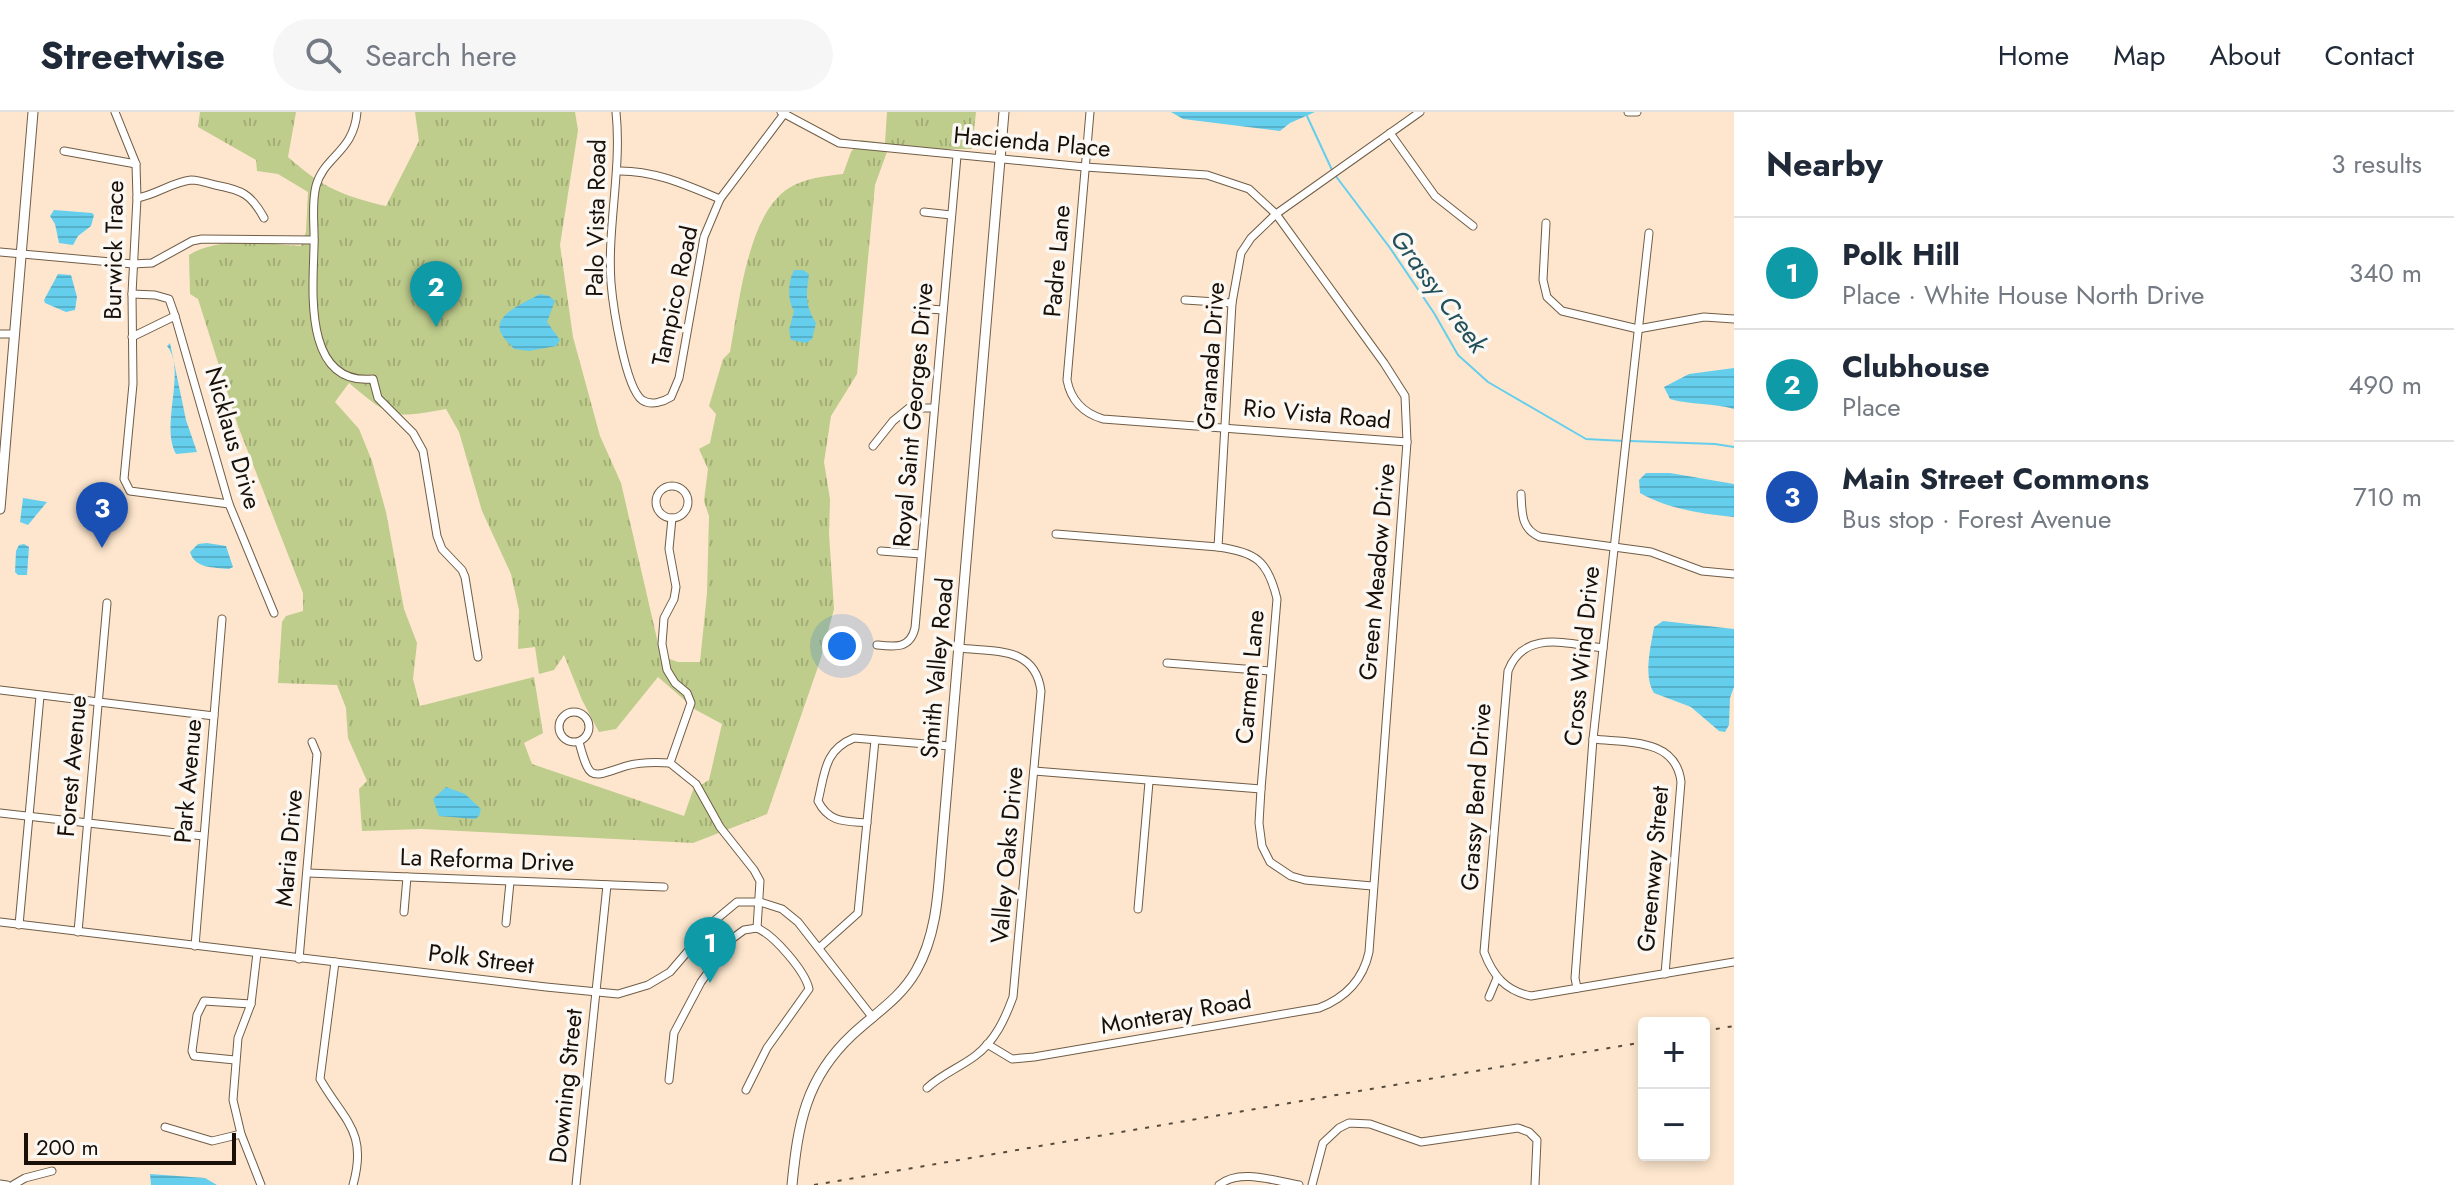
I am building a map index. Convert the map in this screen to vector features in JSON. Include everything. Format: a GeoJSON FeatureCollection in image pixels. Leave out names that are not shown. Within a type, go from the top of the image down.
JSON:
{"type":"FeatureCollection","features":[{"type":"Feature","properties":{"kind":"main road"},"geometry":{"type":"LineString","coordinates":[[0,509],[33,112]]}},
{"type":"Feature","properties":{"kind":"main road","name":"Smith Valley Road"},"geometry":{"type":"LineString","coordinates":[[792,1183],[798,1129],[815,1082],[844,1043],[908,983],[923,959],[932,931],[938,895],[1004,112]]}},
{"type":"Feature","properties":{"kind":"street","name":"Burwick Trace"},"geometry":{"type":"LineString","coordinates":[[115,112],[136,164],[137,198],[132,294],[133,384],[124,479],[130,491],[229,504]]}},
{"type":"Feature","properties":{"kind":"street"},"geometry":{"type":"LineString","coordinates":[[357,112],[352,137],[318,179],[315,190],[313,312],[319,342],[328,358],[344,373],[359,379],[373,379],[378,398],[420,443],[439,542],[465,577],[478,657]]}},
{"type":"Feature","properties":{"kind":"street","name":"Palo Vista Road"},"geometry":{"type":"LineString","coordinates":[[616,112],[617,171],[611,226],[611,283],[621,346],[634,390],[643,400],[657,403]]}},
{"type":"Feature","properties":{"kind":"street","name":"Padre Lane"},"geometry":{"type":"LineString","coordinates":[[1082,408],[1070,394],[1067,380],[1090,112]]}},
{"type":"Feature","properties":{"kind":"street","name":"Granada Drive"},"geometry":{"type":"LineString","coordinates":[[1218,547],[1232,303],[1241,253],[1251,238],[1276,214],[1420,112]]}},
{"type":"Feature","properties":{"kind":"street"},"geometry":{"type":"LineString","coordinates":[[1628,112],[1637,112]]}},
{"type":"Feature","properties":{"kind":"street","name":"Hacienda Place"},"geometry":{"type":"LineString","coordinates":[[783,113],[839,143],[957,156],[1207,175],[1249,189],[1276,214]]}},
{"type":"Feature","properties":{"kind":"street","name":"Tampico Road"},"geometry":{"type":"LineString","coordinates":[[657,403],[671,397],[679,378],[704,237],[720,199],[783,113]]}},
{"type":"Feature","properties":{"kind":"street"},"geometry":{"type":"LineString","coordinates":[[1390,133],[1435,196],[1473,226]]}},
{"type":"Feature","properties":{"kind":"street"},"geometry":{"type":"LineString","coordinates":[[64,151],[136,164]]}},
{"type":"Feature","properties":{"kind":"street","name":"Royal Saint Georges Drive"},"geometry":{"type":"LineString","coordinates":[[877,645],[902,646],[913,636],[957,156]]}},
{"type":"Feature","properties":{"kind":"street"},"geometry":{"type":"LineString","coordinates":[[617,171],[635,171],[668,178],[720,199]]}},
{"type":"Feature","properties":{"kind":"street"},"geometry":{"type":"LineString","coordinates":[[137,198],[152,196],[192,180],[237,189],[254,200],[264,218]]}},
{"type":"Feature","properties":{"kind":"street"},"geometry":{"type":"LineString","coordinates":[[924,212],[951,215]]}},
{"type":"Feature","properties":{"kind":"street","name":"Green Meadow Drive"},"geometry":{"type":"LineString","coordinates":[[1276,214],[1405,396],[1407,442],[1369,952],[1361,973]]}},
{"type":"Feature","properties":{"kind":"street"},"geometry":{"type":"LineString","coordinates":[[1546,223],[1542,259],[1547,297],[1562,311],[1638,329],[1704,317],[1734,319]]}},
{"type":"Feature","properties":{"kind":"street","name":"Cross Wind Drive"},"geometry":{"type":"LineString","coordinates":[[1577,988],[1575,978],[1593,739],[1649,233]]}},
{"type":"Feature","properties":{"kind":"street"},"geometry":{"type":"LineString","coordinates":[[0,252],[133,264],[152,263],[192,241],[202,239],[314,240]]}},
{"type":"Feature","properties":{"kind":"street"},"geometry":{"type":"LineString","coordinates":[[132,294],[169,299],[175,316],[132,341]]}},
{"type":"Feature","properties":{"kind":"street"},"geometry":{"type":"LineString","coordinates":[[1185,300],[1232,303]]}},
{"type":"Feature","properties":{"kind":"street"},"geometry":{"type":"LineString","coordinates":[[915,308],[943,310]]}},
{"type":"Feature","properties":{"kind":"street","name":"Nicklaus Drive"},"geometry":{"type":"LineString","coordinates":[[175,316],[229,504],[274,613]]}},
{"type":"Feature","properties":{"kind":"street"},"geometry":{"type":"LineString","coordinates":[[0,334],[14,334]]}},
{"type":"Feature","properties":{"kind":"street"},"geometry":{"type":"LineString","coordinates":[[873,446],[893,421],[909,408],[933,408]]}},
{"type":"Feature","properties":{"kind":"street","name":"Rio Vista Road"},"geometry":{"type":"LineString","coordinates":[[1082,408],[1103,419],[1407,442]]}},
{"type":"Feature","properties":{"kind":"street"},"geometry":{"type":"LineString","coordinates":[[671,487],[681,489],[688,502],[682,515],[672,518],[662,515],[656,501],[661,491],[671,487]]}},
{"type":"Feature","properties":{"kind":"street"},"geometry":{"type":"LineString","coordinates":[[1521,494],[1522,516],[1529,532],[1551,540],[1651,552],[1702,571],[1734,574]]}},
{"type":"Feature","properties":{"kind":"street"},"geometry":{"type":"LineString","coordinates":[[670,763],[691,703],[687,693],[675,683],[667,670],[662,644],[664,618],[674,599],[676,587],[669,549],[672,518]]}},
{"type":"Feature","properties":{"kind":"street","name":"Carmen Lane"},"geometry":{"type":"LineString","coordinates":[[1056,534],[1242,550],[1261,562],[1271,576],[1277,599],[1261,789],[1259,833],[1262,846],[1270,862],[1281,871],[1305,880],[1372,886]]}},
{"type":"Feature","properties":{"kind":"street"},"geometry":{"type":"LineString","coordinates":[[881,551],[921,554]]}},
{"type":"Feature","properties":{"kind":"street","name":"Forest Avenue"},"geometry":{"type":"LineString","coordinates":[[78,932],[107,603]]}},
{"type":"Feature","properties":{"kind":"street","name":"Park Avenue"},"geometry":{"type":"LineString","coordinates":[[195,946],[222,619]]}},
{"type":"Feature","properties":{"kind":"street","name":"Grassy Bend Drive"},"geometry":{"type":"LineString","coordinates":[[1497,978],[1484,952],[1504,686],[1511,662],[1534,643],[1603,648]]}},
{"type":"Feature","properties":{"kind":"street","name":"Valley Oaks Drive"},"geometry":{"type":"LineString","coordinates":[[927,1088],[942,1074],[976,1055],[987,1044],[1002,1024],[1016,985],[1041,691],[1033,666],[1019,656],[959,648]]}},
{"type":"Feature","properties":{"kind":"street"},"geometry":{"type":"LineString","coordinates":[[1167,663],[1270,671]]}},
{"type":"Feature","properties":{"kind":"street"},"geometry":{"type":"LineString","coordinates":[[0,690],[214,716]]}},
{"type":"Feature","properties":{"kind":"street"},"geometry":{"type":"LineString","coordinates":[[19,925],[40,696]]}},
{"type":"Feature","properties":{"kind":"street"},"geometry":{"type":"LineString","coordinates":[[568,713],[582,714],[588,722],[589,732],[579,742],[569,742],[559,733],[560,719],[568,713]]}},
{"type":"Feature","properties":{"kind":"street"},"geometry":{"type":"LineString","coordinates":[[867,823],[832,819],[823,812],[818,801],[830,754],[839,744],[854,738],[950,746]]}},
{"type":"Feature","properties":{"kind":"street","name":"Greenway Street"},"geometry":{"type":"LineString","coordinates":[[1593,739],[1655,747],[1669,754],[1680,770],[1665,974]]}},
{"type":"Feature","properties":{"kind":"street"},"geometry":{"type":"LineString","coordinates":[[819,948],[858,913],[875,740]]}},
{"type":"Feature","properties":{"kind":"street","name":"Maria Drive"},"geometry":{"type":"LineString","coordinates":[[299,959],[317,754],[312,742]]}},
{"type":"Feature","properties":{"kind":"street"},"geometry":{"type":"LineString","coordinates":[[579,742],[584,762],[597,775],[647,762],[670,763],[696,784],[720,827],[760,881],[757,928]]}},
{"type":"Feature","properties":{"kind":"street"},"geometry":{"type":"LineString","coordinates":[[1034,771],[1261,789]]}},
{"type":"Feature","properties":{"kind":"street"},"geometry":{"type":"LineString","coordinates":[[1138,909],[1149,782]]}},
{"type":"Feature","properties":{"kind":"street"},"geometry":{"type":"LineString","coordinates":[[0,813],[203,836]]}},
{"type":"Feature","properties":{"kind":"street","name":"La Reforma Drive"},"geometry":{"type":"LineString","coordinates":[[308,873],[664,887]]}},
{"type":"Feature","properties":{"kind":"street"},"geometry":{"type":"LineString","coordinates":[[404,912],[407,877]]}},
{"type":"Feature","properties":{"kind":"street"},"geometry":{"type":"LineString","coordinates":[[506,923],[510,882]]}},
{"type":"Feature","properties":{"kind":"street","name":"Downing Street"},"geometry":{"type":"LineString","coordinates":[[576,1185],[607,885]]}},
{"type":"Feature","properties":{"kind":"street","name":"Polk Street"},"geometry":{"type":"LineString","coordinates":[[0,922],[618,994],[648,985],[670,972],[713,922],[737,902],[760,902]]}},
{"type":"Feature","properties":{"kind":"street"},"geometry":{"type":"LineString","coordinates":[[760,902],[782,909],[798,922],[873,1018]]}},
{"type":"Feature","properties":{"kind":"street"},"geometry":{"type":"LineString","coordinates":[[669,1080],[674,1033],[701,982],[733,938],[744,930],[757,928],[767,932],[801,971],[809,989],[767,1048],[746,1090]]}},
{"type":"Feature","properties":{"kind":"street"},"geometry":{"type":"LineString","coordinates":[[257,953],[251,1004],[238,1038],[233,1100],[241,1134],[261,1185]]}},
{"type":"Feature","properties":{"kind":"street"},"geometry":{"type":"LineString","coordinates":[[335,962],[320,1079],[355,1132],[357,1160],[353,1185]]}},
{"type":"Feature","properties":{"kind":"street"},"geometry":{"type":"LineString","coordinates":[[1489,997],[1497,978],[1517,993],[1531,996],[1734,962]]}},
{"type":"Feature","properties":{"kind":"street","name":"Monteray Road"},"geometry":{"type":"LineString","coordinates":[[987,1044],[1005,1056],[1023,1059],[1301,1012],[1341,998],[1361,973]]}},
{"type":"Feature","properties":{"kind":"street"},"geometry":{"type":"LineString","coordinates":[[235,1060],[194,1056],[197,1015],[204,1001],[251,1004]]}},
{"type":"Feature","properties":{"kind":"street"},"geometry":{"type":"LineString","coordinates":[[1312,1185],[1323,1143],[1339,1128],[1358,1122],[1421,1142],[1518,1128],[1529,1132],[1537,1140],[1535,1185]]}},
{"type":"Feature","properties":{"kind":"street"},"geometry":{"type":"LineString","coordinates":[[165,1127],[212,1141],[241,1134]]}},
{"type":"Feature","properties":{"kind":"street"},"geometry":{"type":"LineString","coordinates":[[13,1185],[25,1178],[52,1171]]}},
{"type":"Feature","properties":{"kind":"street"},"geometry":{"type":"LineString","coordinates":[[1219,1185],[1227,1179],[1244,1176],[1299,1185]]}},
{"type":"Feature","properties":{"kind":"street"},"geometry":{"type":"LineString","coordinates":[[0,1184],[7,1185]]}},
{"type":"Feature","properties":{"kind":"green space"},"geometry":{"type":"Polygon","coordinates":[[[200,112],[296,112],[288,157],[333,189],[386,206],[419,141],[415,112],[575,112],[578,130],[560,245],[573,337],[600,436],[621,483],[661,656],[678,662],[700,662],[707,593],[709,516],[704,501],[708,469],[699,449],[710,443],[716,414],[709,406],[723,359],[730,352],[747,262],[763,218],[789,188],[808,180],[843,174],[851,152],[860,140],[885,143],[887,112],[976,112],[972,149],[888,149],[875,185],[857,374],[831,416],[824,462],[830,499],[834,609],[820,661],[767,814],[693,843],[422,829],[362,831],[359,789],[367,781],[348,738],[346,708],[337,685],[278,683],[282,622],[286,616],[303,611],[303,593],[238,426],[198,299],[190,294],[189,255],[202,249],[229,243],[301,246],[306,232],[308,192],[278,174],[257,171],[256,160],[198,127],[200,112]],[[349,383],[335,402],[359,429],[372,461],[386,512],[404,609],[417,643],[413,679],[420,706],[534,677],[543,733],[524,743],[532,764],[684,816],[693,790],[709,780],[722,724],[696,710],[658,677],[616,729],[599,732],[564,655],[554,670],[539,674],[535,647],[518,649],[519,610],[511,574],[482,511],[459,432],[446,409],[414,414],[393,413],[349,383]]]}},
{"type":"Feature","properties":{"kind":"water"},"geometry":{"type":"Polygon","coordinates":[[[1171,112],[1315,112],[1280,131],[1183,119],[1171,112]]]}},
{"type":"Feature","properties":{"kind":"water"},"geometry":{"type":"Polygon","coordinates":[[[54,210],[92,213],[91,226],[78,236],[73,245],[59,243],[50,216],[54,210]]]}},
{"type":"Feature","properties":{"kind":"water"},"geometry":{"type":"Polygon","coordinates":[[[794,270],[809,274],[807,300],[816,323],[812,339],[806,343],[791,340],[789,330],[794,311],[789,290],[794,270]]]}},
{"type":"Feature","properties":{"kind":"water"},"geometry":{"type":"Polygon","coordinates":[[[58,274],[71,275],[77,297],[75,310],[66,312],[45,303],[58,274]]]}},
{"type":"Feature","properties":{"kind":"water"},"geometry":{"type":"Polygon","coordinates":[[[540,294],[555,301],[547,322],[560,340],[556,346],[529,351],[514,349],[501,333],[501,320],[512,309],[540,294]]]}},
{"type":"Feature","properties":{"kind":"water"},"geometry":{"type":"Polygon","coordinates":[[[170,343],[186,420],[197,452],[176,454],[172,442],[175,369],[167,346],[170,343]]]}},
{"type":"Feature","properties":{"kind":"water"},"geometry":{"type":"Polygon","coordinates":[[[1734,368],[1734,409],[1670,399],[1664,387],[1689,374],[1734,368]]]}},
{"type":"Feature","properties":{"kind":"water"},"geometry":{"type":"Polygon","coordinates":[[[1646,473],[1670,473],[1734,484],[1734,517],[1686,510],[1651,499],[1640,493],[1639,480],[1646,473]]]}},
{"type":"Feature","properties":{"kind":"water"},"geometry":{"type":"Polygon","coordinates":[[[23,498],[47,502],[28,525],[20,522],[23,498]]]}},
{"type":"Feature","properties":{"kind":"water"},"geometry":{"type":"Polygon","coordinates":[[[198,544],[226,546],[233,567],[211,567],[196,562],[190,552],[198,544]]]}},
{"type":"Feature","properties":{"kind":"water"},"geometry":{"type":"Polygon","coordinates":[[[19,545],[29,547],[27,575],[18,575],[15,572],[16,551],[19,545]]]}},
{"type":"Feature","properties":{"kind":"water"},"geometry":{"type":"Polygon","coordinates":[[[1663,621],[1734,629],[1734,687],[1730,698],[1729,725],[1725,732],[1719,731],[1691,707],[1654,693],[1648,669],[1650,651],[1654,627],[1663,621]]]}},
{"type":"Feature","properties":{"kind":"water"},"geometry":{"type":"Polygon","coordinates":[[[446,787],[465,794],[481,809],[479,816],[475,819],[439,816],[433,799],[446,787]]]}},
{"type":"Feature","properties":{"kind":"water"},"geometry":{"type":"Polygon","coordinates":[[[150,1174],[205,1178],[217,1185],[151,1185],[150,1174]]]}},
{"type":"Feature","properties":{"kind":"waterway","name":"Grassy Creek"},"geometry":{"type":"LineString","coordinates":[[1307,116],[1332,170]]}},
{"type":"Feature","properties":{"kind":"waterway","name":"Grassy Creek"},"geometry":{"type":"LineString","coordinates":[[1335,175],[1390,248],[1458,355],[1488,382],[1586,439],[1624,441]]}},
{"type":"Feature","properties":{"kind":"waterway","name":"Grassy Creek"},"geometry":{"type":"LineString","coordinates":[[1630,441],[1734,447]]}},
{"type":"Feature","properties":{"kind":"railway"},"geometry":{"type":"LineString","coordinates":[[1710,1030],[1734,1026]]}},
{"type":"Feature","properties":{"kind":"railway"},"geometry":{"type":"LineString","coordinates":[[814,1185],[1638,1043]]}},
{"type":"Feature","properties":{"kind":"place","name":"Clubhouse"},"geometry":{"type":"Point","coordinates":[436,327]}},
{"type":"Feature","properties":{"kind":"place","name":"Main Street Commons"},"geometry":{"type":"Point","coordinates":[102,548]}},
{"type":"Feature","properties":{"kind":"place","name":"Polk Hill"},"geometry":{"type":"Point","coordinates":[710,983]}}]}
